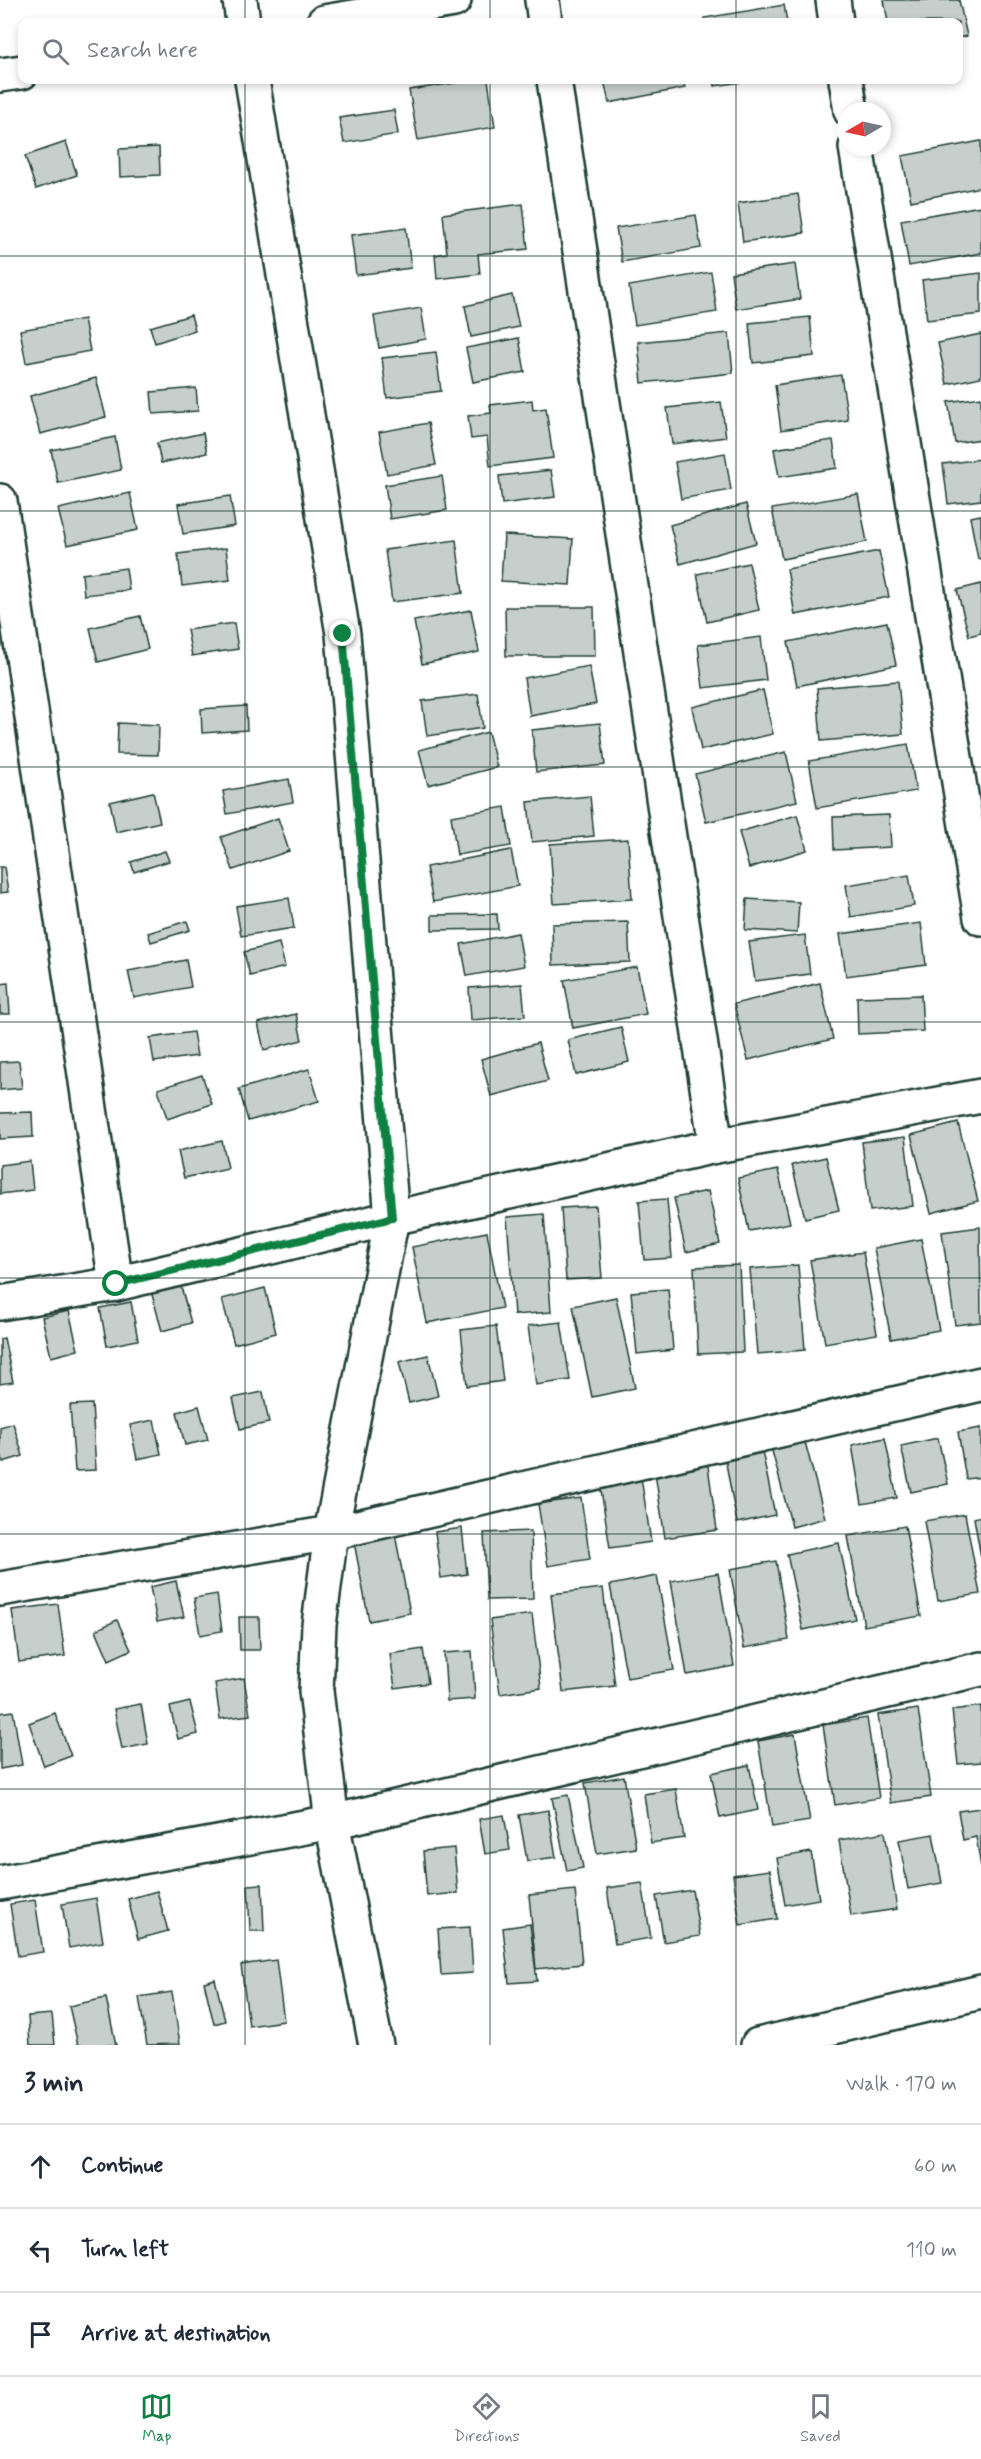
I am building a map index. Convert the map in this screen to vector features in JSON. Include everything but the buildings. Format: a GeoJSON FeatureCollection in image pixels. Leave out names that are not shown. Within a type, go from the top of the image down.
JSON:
{"type":"FeatureCollection","features":[{"type":"Feature","properties":{"kind":"street"},"geometry":{"type":"LineString","coordinates":[[240,0],[242,18]]}},
{"type":"Feature","properties":{"kind":"street"},"geometry":{"type":"LineString","coordinates":[[348,18],[454,0]]}},
{"type":"Feature","properties":{"kind":"street"},"geometry":{"type":"LineString","coordinates":[[542,0],[544,18]]}},
{"type":"Feature","properties":{"kind":"street"},"geometry":{"type":"LineString","coordinates":[[833,0],[835,18]]}},
{"type":"Feature","properties":{"kind":"street"},"geometry":{"type":"LineString","coordinates":[[0,75],[18,73]]}},
{"type":"Feature","properties":{"kind":"street"},"geometry":{"type":"LineString","coordinates":[[253,84],[343,634],[392,1218],[331,1533],[319,1625],[316,1691],[332,1822],[376,2045]]}},
{"type":"Feature","properties":{"kind":"street"},"geometry":{"type":"LineString","coordinates":[[555,84],[716,1146]]}},
{"type":"Feature","properties":{"kind":"street"},"geometry":{"type":"LineString","coordinates":[[847,84],[850,102]]}},
{"type":"Feature","properties":{"kind":"street"},"geometry":{"type":"LineString","coordinates":[[857,156],[981,918]]}},
{"type":"Feature","properties":{"kind":"street"},"geometry":{"type":"LineString","coordinates":[[0,501],[116,1284]]}},
{"type":"Feature","properties":{"kind":"street"},"geometry":{"type":"LineString","coordinates":[[0,1303],[116,1284],[392,1218],[716,1146],[981,1096]]}},
{"type":"Feature","properties":{"kind":"street"},"geometry":{"type":"LineString","coordinates":[[0,1590],[331,1533],[981,1384]]}},
{"type":"Feature","properties":{"kind":"street"},"geometry":{"type":"LineString","coordinates":[[0,1883],[332,1822],[981,1669]]}},
{"type":"Feature","properties":{"kind":"street"},"geometry":{"type":"LineString","coordinates":[[773,2044],[981,1992]]}},
{"type":"Feature","properties":{"kind":"route"},"geometry":{"type":"LineString","coordinates":[[116,1284],[392,1218],[343,634]]}}]}
